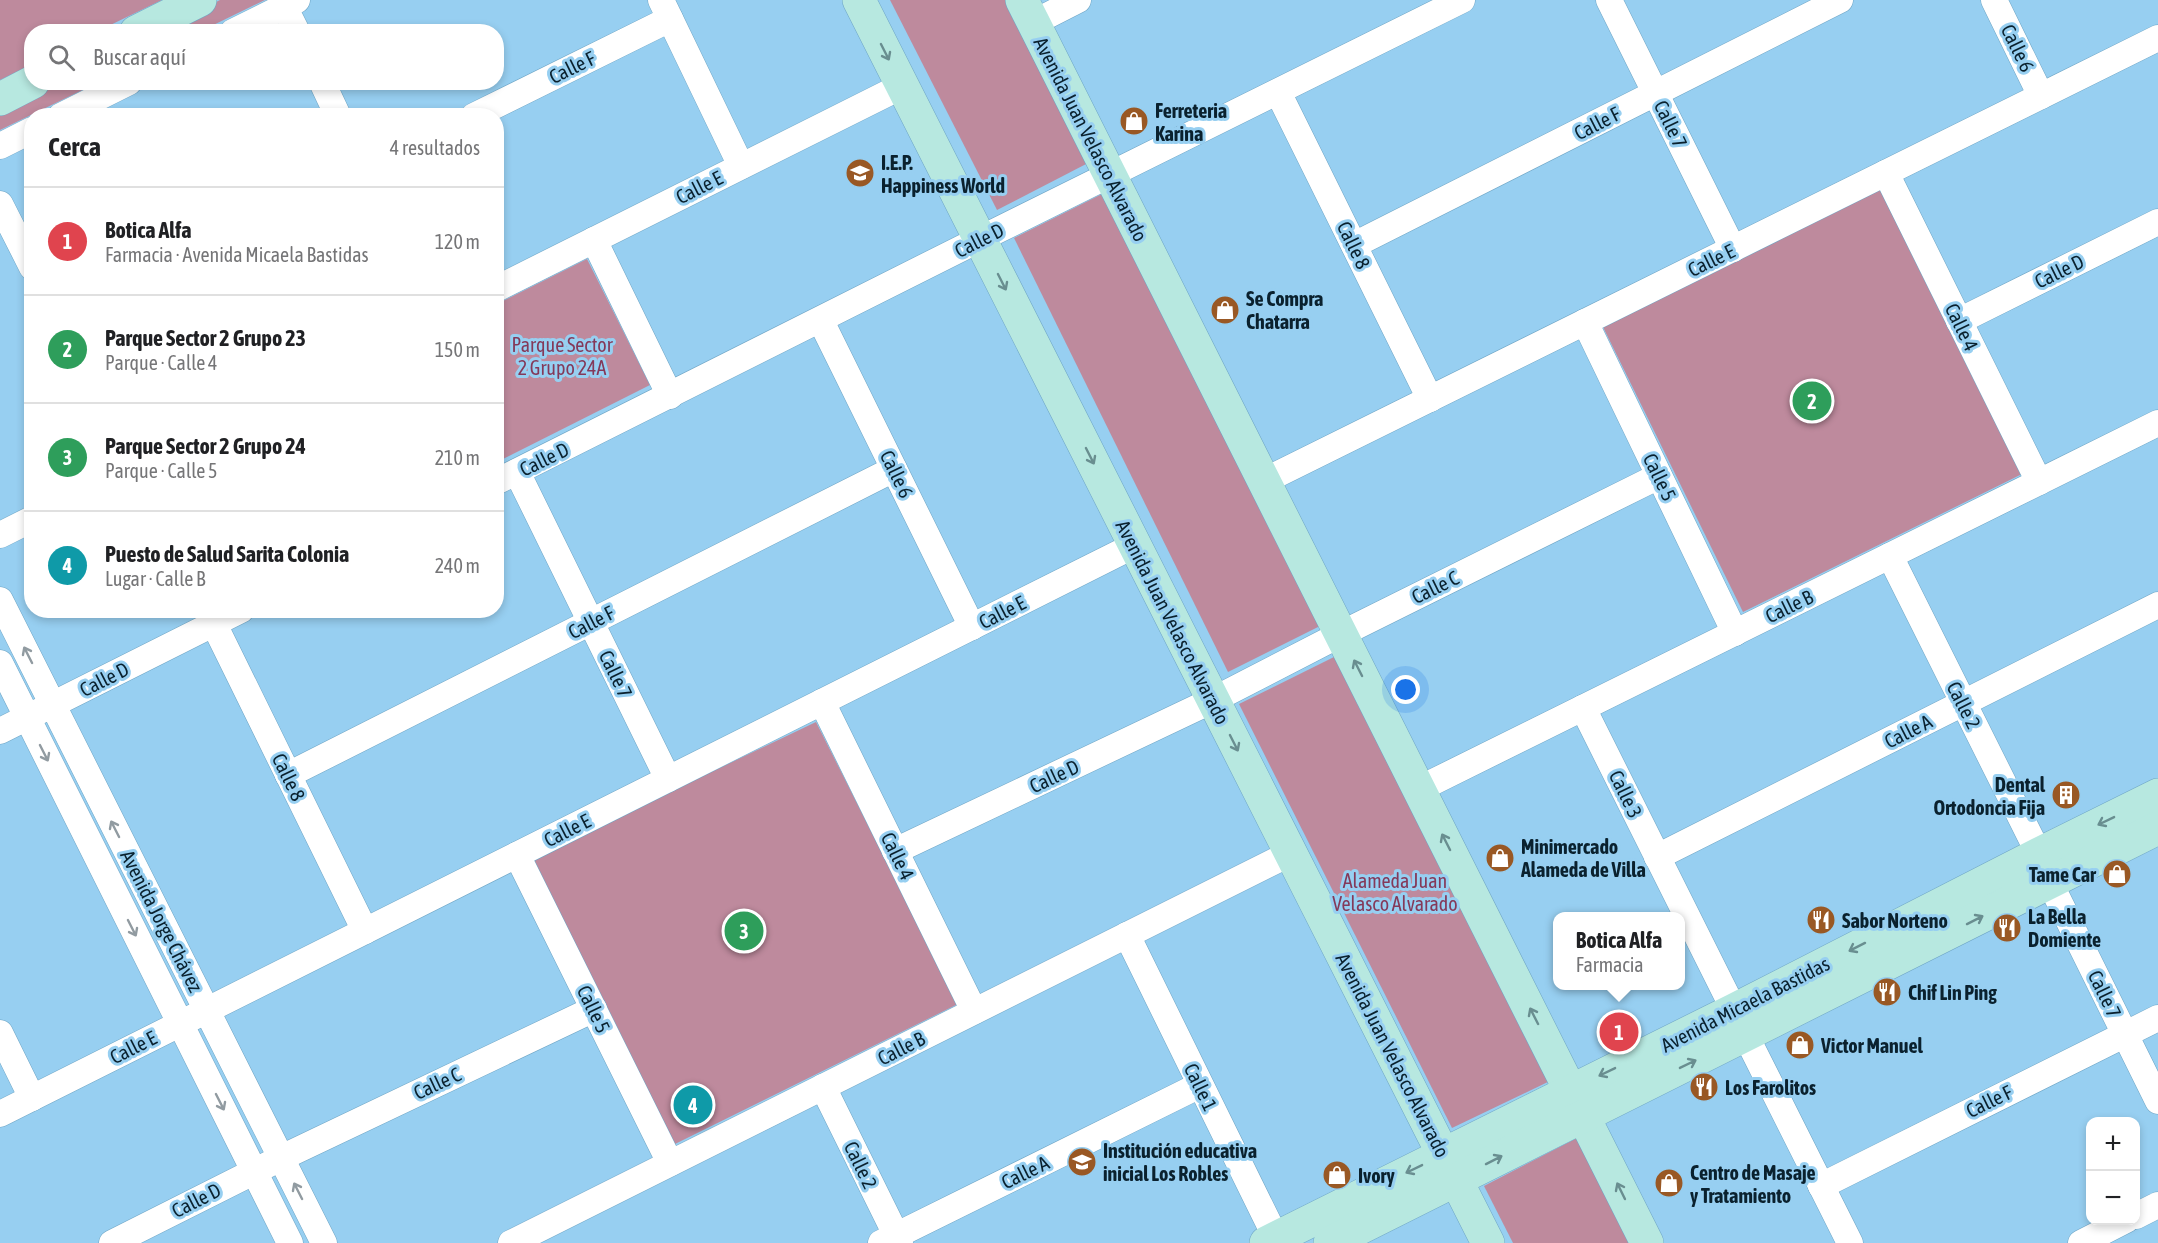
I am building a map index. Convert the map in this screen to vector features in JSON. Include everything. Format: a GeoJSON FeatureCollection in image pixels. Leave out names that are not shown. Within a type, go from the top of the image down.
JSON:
{"type":"FeatureCollection","features":[{"type":"Feature","properties":{"kind":"main road"},"geometry":{"type":"LineString","coordinates":[[152,24],[200,0]]}},
{"type":"Feature","properties":{"kind":"main road","name":"Avenida Juan Velasco Alvarado"},"geometry":{"type":"LineString","coordinates":[[859,0],[1488,1243]]}},
{"type":"Feature","properties":{"kind":"main road","name":"Avenida Juan Velasco Alvarado"},"geometry":{"type":"LineString","coordinates":[[1027,11],[1647,1243]]}},
{"type":"Feature","properties":{"kind":"main road"},"geometry":{"type":"LineString","coordinates":[[0,99],[24,87]]}},
{"type":"Feature","properties":{"kind":"main road","name":"Avenida Micaela Bastidas"},"geometry":{"type":"LineString","coordinates":[[1271,1241],[1450,1167],[1740,1023],[2044,868],[2158,795]]}},
{"type":"Feature","properties":{"kind":"main road","name":"Avenida Micaela Bastidas"},"geometry":{"type":"LineString","coordinates":[[2044,868],[2158,828]]}},
{"type":"Feature","properties":{"kind":"main road","name":"Avenida Micaela Bastidas"},"geometry":{"type":"LineString","coordinates":[[1330,1243],[1450,1167]]}},
{"type":"Feature","properties":{"kind":"street"},"geometry":{"type":"LineString","coordinates":[[1027,11],[1078,0]]}},
{"type":"Feature","properties":{"kind":"street","name":"Calle D"},"geometry":{"type":"LineString","coordinates":[[507,477],[1278,92],[1424,8],[1462,0]]}},
{"type":"Feature","properties":{"kind":"street","name":"Calle 7"},"geometry":{"type":"LineString","coordinates":[[1609,0],[1733,249]]}},
{"type":"Feature","properties":{"kind":"street","name":"Calle F"},"geometry":{"type":"LineString","coordinates":[[1354,245],[1840,0]]}},
{"type":"Feature","properties":{"kind":"street","name":"Calle 6"},"geometry":{"type":"LineString","coordinates":[[1994,0],[2042,96]]}},
{"type":"Feature","properties":{"kind":"street"},"geometry":{"type":"LineString","coordinates":[[249,24],[291,3],[295,24]]}},
{"type":"Feature","properties":{"kind":"street"},"geometry":{"type":"LineString","coordinates":[[665,9],[741,166]]}},
{"type":"Feature","properties":{"kind":"street","name":"Calle F"},"geometry":{"type":"LineString","coordinates":[[488,108],[665,9]]}},
{"type":"Feature","properties":{"kind":"street","name":"Calle E"},"geometry":{"type":"LineString","coordinates":[[1264,481],[2158,38]]}},
{"type":"Feature","properties":{"kind":"street","name":"Calle E"},"geometry":{"type":"LineString","coordinates":[[504,285],[902,86]]}},
{"type":"Feature","properties":{"kind":"street"},"geometry":{"type":"LineString","coordinates":[[78,108],[113,90]]}},
{"type":"Feature","properties":{"kind":"street"},"geometry":{"type":"LineString","coordinates":[[326,90],[334,108]]}},
{"type":"Feature","properties":{"kind":"street","name":"Calle 8"},"geometry":{"type":"LineString","coordinates":[[1278,92],[1430,399]]}},
{"type":"Feature","properties":{"kind":"street"},"geometry":{"type":"LineString","coordinates":[[0,146],[24,134]]}},
{"type":"Feature","properties":{"kind":"street","name":"Calle 4"},"geometry":{"type":"LineString","coordinates":[[1886,173],[2039,482]]}},
{"type":"Feature","properties":{"kind":"street"},"geometry":{"type":"LineString","coordinates":[[0,204],[24,251]]}},
{"type":"Feature","properties":{"kind":"street","name":"Calle D"},"geometry":{"type":"LineString","coordinates":[[1959,321],[2158,222]]}},
{"type":"Feature","properties":{"kind":"street"},"geometry":{"type":"LineString","coordinates":[[594,240],[670,396]]}},
{"type":"Feature","properties":{"kind":"street","name":"Calle 6"},"geometry":{"type":"LineString","coordinates":[[821,321],[972,627]]}},
{"type":"Feature","properties":{"kind":"street","name":"Calle 5"},"geometry":{"type":"LineString","coordinates":[[1585,322],[1735,633]]}},
{"type":"Feature","properties":{"kind":"street","name":"Calle B"},"geometry":{"type":"LineString","coordinates":[[1419,789],[2158,423]]}},
{"type":"Feature","properties":{"kind":"street","name":"Calle F"},"geometry":{"type":"LineString","coordinates":[[288,775],[894,469]]}},
{"type":"Feature","properties":{"kind":"street","name":"Calle C"},"geometry":{"type":"LineString","coordinates":[[1213,700],[1659,476]]}},
{"type":"Feature","properties":{"kind":"street","name":"Calle 7"},"geometry":{"type":"LineString","coordinates":[[507,477],[591,622],[668,779]]}},
{"type":"Feature","properties":{"kind":"street"},"geometry":{"type":"LineString","coordinates":[[0,535],[24,523]]}},
{"type":"Feature","properties":{"kind":"street","name":"Calle E"},"geometry":{"type":"LineString","coordinates":[[0,1114],[1135,545]]}},
{"type":"Feature","properties":{"kind":"street","name":"Calle 2"},"geometry":{"type":"LineString","coordinates":[[1890,556],[2044,868]]}},
{"type":"Feature","properties":{"kind":"street","name":"Avenida Jorge Chávez"},"geometry":{"type":"LineString","coordinates":[[0,600],[324,1243]]}},
{"type":"Feature","properties":{"kind":"street","name":"Calle A"},"geometry":{"type":"LineString","coordinates":[[1658,857],[2158,605]]}},
{"type":"Feature","properties":{"kind":"street","name":"Calle D"},"geometry":{"type":"LineString","coordinates":[[0,731],[226,618]]}},
{"type":"Feature","properties":{"kind":"street","name":"Calle 8"},"geometry":{"type":"LineString","coordinates":[[214,624],[365,931]]}},
{"type":"Feature","properties":{"kind":"street","name":"Avenida Jorge Chávez"},"geometry":{"type":"LineString","coordinates":[[0,663],[290,1243]]}},
{"type":"Feature","properties":{"kind":"street","name":"Calle D"},"geometry":{"type":"LineString","coordinates":[[895,851],[1213,700]]}},
{"type":"Feature","properties":{"kind":"street","name":"Calle 4"},"geometry":{"type":"LineString","coordinates":[[822,702],[975,1011]]}},
{"type":"Feature","properties":{"kind":"street","name":"Calle 3"},"geometry":{"type":"LineString","coordinates":[[1583,708],[1740,1023]]}},
{"type":"Feature","properties":{"kind":"street","name":"Calle B"},"geometry":{"type":"LineString","coordinates":[[520,1241],[670,1163],[1290,853]]}},
{"type":"Feature","properties":{"kind":"street","name":"Calle 5"},"geometry":{"type":"LineString","coordinates":[[517,855],[670,1163]]}},
{"type":"Feature","properties":{"kind":"street","name":"Calle 7"},"geometry":{"type":"LineString","coordinates":[[2044,868],[2158,1101]]}},
{"type":"Feature","properties":{"kind":"street","name":"Calle 1"},"geometry":{"type":"LineString","coordinates":[[1127,935],[1200,1085],[1271,1241]]}},
{"type":"Feature","properties":{"kind":"street","name":"Calle C"},"geometry":{"type":"LineString","coordinates":[[281,1158],[594,1009]]}},
{"type":"Feature","properties":{"kind":"street","name":"Calle F"},"geometry":{"type":"LineString","coordinates":[[1821,1186],[2158,1018]]}},
{"type":"Feature","properties":{"kind":"street"},"geometry":{"type":"LineString","coordinates":[[1740,1023],[1850,1243]]}},
{"type":"Feature","properties":{"kind":"street"},"geometry":{"type":"LineString","coordinates":[[0,1033],[32,1098]]}},
{"type":"Feature","properties":{"kind":"street","name":"Calle A"},"geometry":{"type":"LineString","coordinates":[[892,1241],[1200,1085]]}},
{"type":"Feature","properties":{"kind":"street","name":"Calle 2"},"geometry":{"type":"LineString","coordinates":[[823,1087],[892,1241]]}},
{"type":"Feature","properties":{"kind":"street","name":"Calle D"},"geometry":{"type":"LineString","coordinates":[[112,1243],[281,1158]]}},
{"type":"Feature","properties":{"kind":"street"},"geometry":{"type":"LineString","coordinates":[[2140,1214],[2158,1204]]}},
{"type":"Feature","properties":{"kind":"street"},"geometry":{"type":"LineString","coordinates":[[2081,1243],[2118,1225]]}},
{"type":"Feature","properties":{"kind":"green space"},"geometry":{"type":"Polygon","coordinates":[[[0,0],[162,0],[112,24],[24,24],[24,68],[0,80],[0,0]]]}},
{"type":"Feature","properties":{"kind":"green space"},"geometry":{"type":"Polygon","coordinates":[[[220,0],[265,0],[215,24],[173,24],[220,0]]]}},
{"type":"Feature","properties":{"kind":"green space"},"geometry":{"type":"Polygon","coordinates":[[[890,0],[1008,0],[1090,162],[997,210],[890,0]]]}},
{"type":"Feature","properties":{"kind":"green space"},"geometry":{"type":"Polygon","coordinates":[[[39,90],[83,90],[45,108],[24,108],[24,118],[0,130],[0,109],[39,90]]]}},
{"type":"Feature","properties":{"kind":"green space"},"geometry":{"type":"Polygon","coordinates":[[[1881,188],[2022,474],[1743,612],[1603,327],[1881,188]]]}},
{"type":"Feature","properties":{"kind":"green space"},"geometry":{"type":"Polygon","coordinates":[[[1106,192],[1320,626],[1228,672],[1014,238],[1106,192]]]}},
{"type":"Feature","properties":{"kind":"green space","name":"Parque Sector 2 Grupo 24A"},"geometry":{"type":"Polygon","coordinates":[[[587,259],[650,385],[504,458],[504,300],[587,259]]]}},
{"type":"Feature","properties":{"kind":"green space","name":"Alameda Juan Velasco Alvarado"},"geometry":{"type":"Polygon","coordinates":[[[1338,655],[1552,1080],[1452,1128],[1239,704],[1338,655]]]}},
{"type":"Feature","properties":{"kind":"green space"},"geometry":{"type":"Polygon","coordinates":[[[816,722],[958,1004],[675,1144],[531,858],[816,722]]]}},
{"type":"Feature","properties":{"kind":"green space"},"geometry":{"type":"Polygon","coordinates":[[[1577,1138],[1630,1243],[1513,1243],[1484,1186],[1577,1138]]]}},
{"type":"Feature","properties":{"kind":"place","name":"Ferreteria Karina"},"geometry":{"type":"Point","coordinates":[1134,121]}},
{"type":"Feature","properties":{"kind":"place","name":"I.E.P. Happiness World"},"geometry":{"type":"Point","coordinates":[860,173]}},
{"type":"Feature","properties":{"kind":"place","name":"Se Compra Chatarra"},"geometry":{"type":"Point","coordinates":[1225,310]}},
{"type":"Feature","properties":{"kind":"place","name":"Parque Sector 2 Grupo 23"},"geometry":{"type":"Point","coordinates":[1812,401]}},
{"type":"Feature","properties":{"kind":"place","name":"Dental Ortodoncia Fija"},"geometry":{"type":"Point","coordinates":[2066,795]}},
{"type":"Feature","properties":{"kind":"place","name":"Minimercado Alameda de Villa"},"geometry":{"type":"Point","coordinates":[1500,858]}},
{"type":"Feature","properties":{"kind":"place","name":"Tame Car"},"geometry":{"type":"Point","coordinates":[2117,874]}},
{"type":"Feature","properties":{"kind":"place","name":"Sabor Norteno"},"geometry":{"type":"Point","coordinates":[1821,920]}},
{"type":"Feature","properties":{"kind":"place","name":"La Bella Domiente"},"geometry":{"type":"Point","coordinates":[2007,928]}},
{"type":"Feature","properties":{"kind":"place","name":"Parque Sector 2 Grupo 24"},"geometry":{"type":"Point","coordinates":[744,931]}},
{"type":"Feature","properties":{"kind":"place","name":"Chif Lin Ping"},"geometry":{"type":"Point","coordinates":[1887,992]}},
{"type":"Feature","properties":{"kind":"place","name":"Botica Alfa"},"geometry":{"type":"Point","coordinates":[1619,1032]}},
{"type":"Feature","properties":{"kind":"place","name":"Victor Manuel"},"geometry":{"type":"Point","coordinates":[1800,1045]}},
{"type":"Feature","properties":{"kind":"place","name":"Los Farolitos"},"geometry":{"type":"Point","coordinates":[1704,1087]}},
{"type":"Feature","properties":{"kind":"place","name":"Puesto de Salud Sarita Colonia"},"geometry":{"type":"Point","coordinates":[693,1105]}},
{"type":"Feature","properties":{"kind":"place","name":"Institución educativa inicial Los Robles"},"geometry":{"type":"Point","coordinates":[1082,1162]}},
{"type":"Feature","properties":{"kind":"place","name":"Ivory"},"geometry":{"type":"Point","coordinates":[1337,1175]}},
{"type":"Feature","properties":{"kind":"place","name":"Centro de Masaje y Tratamiento"},"geometry":{"type":"Point","coordinates":[1669,1183]}}]}
